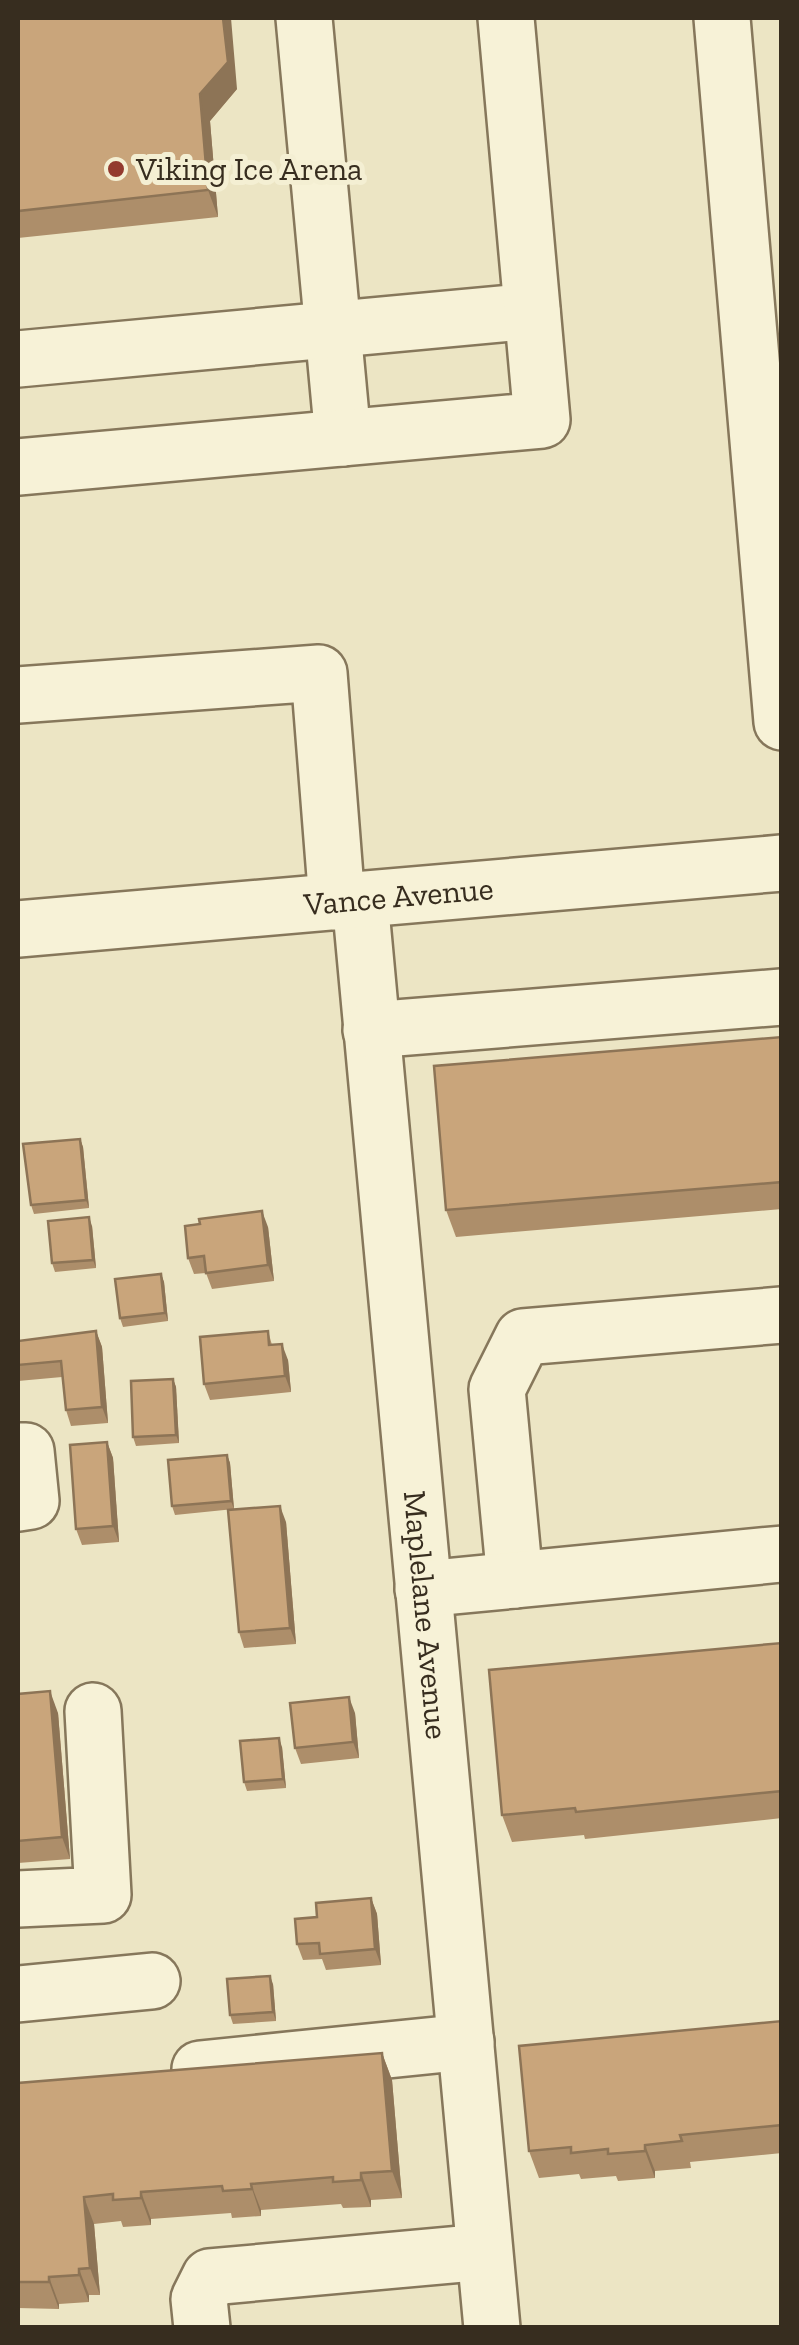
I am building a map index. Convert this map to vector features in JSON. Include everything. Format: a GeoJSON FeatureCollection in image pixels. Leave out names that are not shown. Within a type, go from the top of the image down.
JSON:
{"type":"FeatureCollection","features":[{"type":"Feature","properties":{"kind":"street"},"geometry":{"type":"LineString","coordinates":[[304,18],[343,438]]}},
{"type":"Feature","properties":{"kind":"street"},"geometry":{"type":"LineString","coordinates":[[18,468],[542,420],[506,18]]}},
{"type":"Feature","properties":{"kind":"street"},"geometry":{"type":"LineString","coordinates":[[722,18],[761,238],[782,722]]}},
{"type":"Feature","properties":{"kind":"street"},"geometry":{"type":"LineString","coordinates":[[18,359],[532,312]]}},
{"type":"Feature","properties":{"kind":"street","name":"Maplelane Avenue"},"geometry":{"type":"LineString","coordinates":[[18,695],[319,673],[348,901],[371,1030],[492,2328]]}},
{"type":"Feature","properties":{"kind":"street","name":"Vance Avenue"},"geometry":{"type":"LineString","coordinates":[[18,929],[782,863]]}},
{"type":"Feature","properties":{"kind":"street"},"geometry":{"type":"LineString","coordinates":[[371,1030],[782,997]]}},
{"type":"Feature","properties":{"kind":"street"},"geometry":{"type":"LineString","coordinates":[[515,1580],[498,1389],[523,1337],[782,1314]]}},
{"type":"Feature","properties":{"kind":"street"},"geometry":{"type":"LineString","coordinates":[[18,1451],[26,1450],[31,1501],[18,1503]]}},
{"type":"Feature","properties":{"kind":"street"},"geometry":{"type":"LineString","coordinates":[[423,1589],[782,1554]]}},
{"type":"Feature","properties":{"kind":"street"},"geometry":{"type":"LineString","coordinates":[[18,1899],[103,1896],[92,1711]]}},
{"type":"Feature","properties":{"kind":"street"},"geometry":{"type":"LineString","coordinates":[[18,1994],[152,1981]]}},
{"type":"Feature","properties":{"kind":"street"},"geometry":{"type":"LineString","coordinates":[[156,2074],[466,2042]]}},
{"type":"Feature","properties":{"kind":"street"},"geometry":{"type":"LineString","coordinates":[[202,2328],[198,2299],[210,2277],[484,2252]]}},
{"type":"Feature","properties":{"kind":"building","name":"Viking Ice Arena"},"geometry":{"type":"Polygon","coordinates":[[[18,18],[223,18],[228,62],[200,94],[208,190],[18,211],[18,18]]]}},
{"type":"Feature","properties":{"kind":"building"},"geometry":{"type":"Polygon","coordinates":[[[782,1037],[782,1182],[446,1210],[434,1066],[782,1037]]]}},
{"type":"Feature","properties":{"kind":"building"},"geometry":{"type":"Polygon","coordinates":[[[80,1139],[86,1200],[31,1205],[23,1144],[80,1139]]]}},
{"type":"Feature","properties":{"kind":"building"},"geometry":{"type":"Polygon","coordinates":[[[262,1211],[268,1265],[206,1273],[204,1256],[188,1258],[185,1226],[200,1224],[199,1219],[262,1211]]]}},
{"type":"Feature","properties":{"kind":"building"},"geometry":{"type":"Polygon","coordinates":[[[89,1217],[93,1260],[52,1263],[48,1221],[89,1217]]]}},
{"type":"Feature","properties":{"kind":"building"},"geometry":{"type":"Polygon","coordinates":[[[161,1274],[165,1313],[120,1318],[115,1279],[161,1274]]]}},
{"type":"Feature","properties":{"kind":"building"},"geometry":{"type":"Polygon","coordinates":[[[96,1331],[102,1407],[66,1410],[61,1361],[18,1365],[18,1341],[96,1331]]]}},
{"type":"Feature","properties":{"kind":"building"},"geometry":{"type":"Polygon","coordinates":[[[268,1331],[269,1345],[282,1344],[285,1376],[204,1384],[200,1337],[268,1331]]]}},
{"type":"Feature","properties":{"kind":"building"},"geometry":{"type":"Polygon","coordinates":[[[173,1379],[176,1435],[133,1437],[131,1381],[173,1379]]]}},
{"type":"Feature","properties":{"kind":"building"},"geometry":{"type":"Polygon","coordinates":[[[107,1442],[113,1526],[76,1529],[70,1445],[107,1442]]]}},
{"type":"Feature","properties":{"kind":"building"},"geometry":{"type":"Polygon","coordinates":[[[227,1455],[231,1501],[172,1506],[168,1460],[227,1455]]]}},
{"type":"Feature","properties":{"kind":"building"},"geometry":{"type":"Polygon","coordinates":[[[280,1506],[290,1628],[239,1632],[228,1510],[280,1506]]]}},
{"type":"Feature","properties":{"kind":"building"},"geometry":{"type":"Polygon","coordinates":[[[782,1643],[782,1791],[576,1812],[575,1808],[502,1815],[489,1670],[782,1643]]]}},
{"type":"Feature","properties":{"kind":"building"},"geometry":{"type":"Polygon","coordinates":[[[50,1691],[62,1837],[18,1841],[18,1694],[50,1691]]]}},
{"type":"Feature","properties":{"kind":"building"},"geometry":{"type":"Polygon","coordinates":[[[349,1697],[353,1742],[295,1748],[290,1703],[349,1697]]]}},
{"type":"Feature","properties":{"kind":"building"},"geometry":{"type":"Polygon","coordinates":[[[279,1738],[283,1779],[244,1782],[240,1741],[279,1738]]]}},
{"type":"Feature","properties":{"kind":"building"},"geometry":{"type":"Polygon","coordinates":[[[371,1898],[375,1949],[320,1954],[319,1943],[297,1944],[295,1919],[317,1917],[316,1903],[371,1898]]]}},
{"type":"Feature","properties":{"kind":"building"},"geometry":{"type":"Polygon","coordinates":[[[270,1976],[273,2012],[230,2015],[227,1979],[270,1976]]]}},
{"type":"Feature","properties":{"kind":"building"},"geometry":{"type":"Polygon","coordinates":[[[782,2021],[782,2125],[680,2135],[682,2141],[645,2145],[645,2151],[571,2153],[571,2147],[529,2151],[519,2046],[782,2021]]]}},
{"type":"Feature","properties":{"kind":"building"},"geometry":{"type":"Polygon","coordinates":[[[382,2053],[392,2171],[361,2173],[361,2180],[333,2182],[333,2177],[251,2184],[252,2189],[223,2191],[222,2186],[141,2192],[141,2198],[113,2200],[113,2194],[84,2197],[90,2268],[79,2269],[79,2275],[49,2277],[49,2282],[18,2282],[18,2083],[382,2053]]]}},
{"type":"Feature","properties":{"kind":"place","name":"Viking Ice Arena"},"geometry":{"type":"Point","coordinates":[116,169]}}]}
